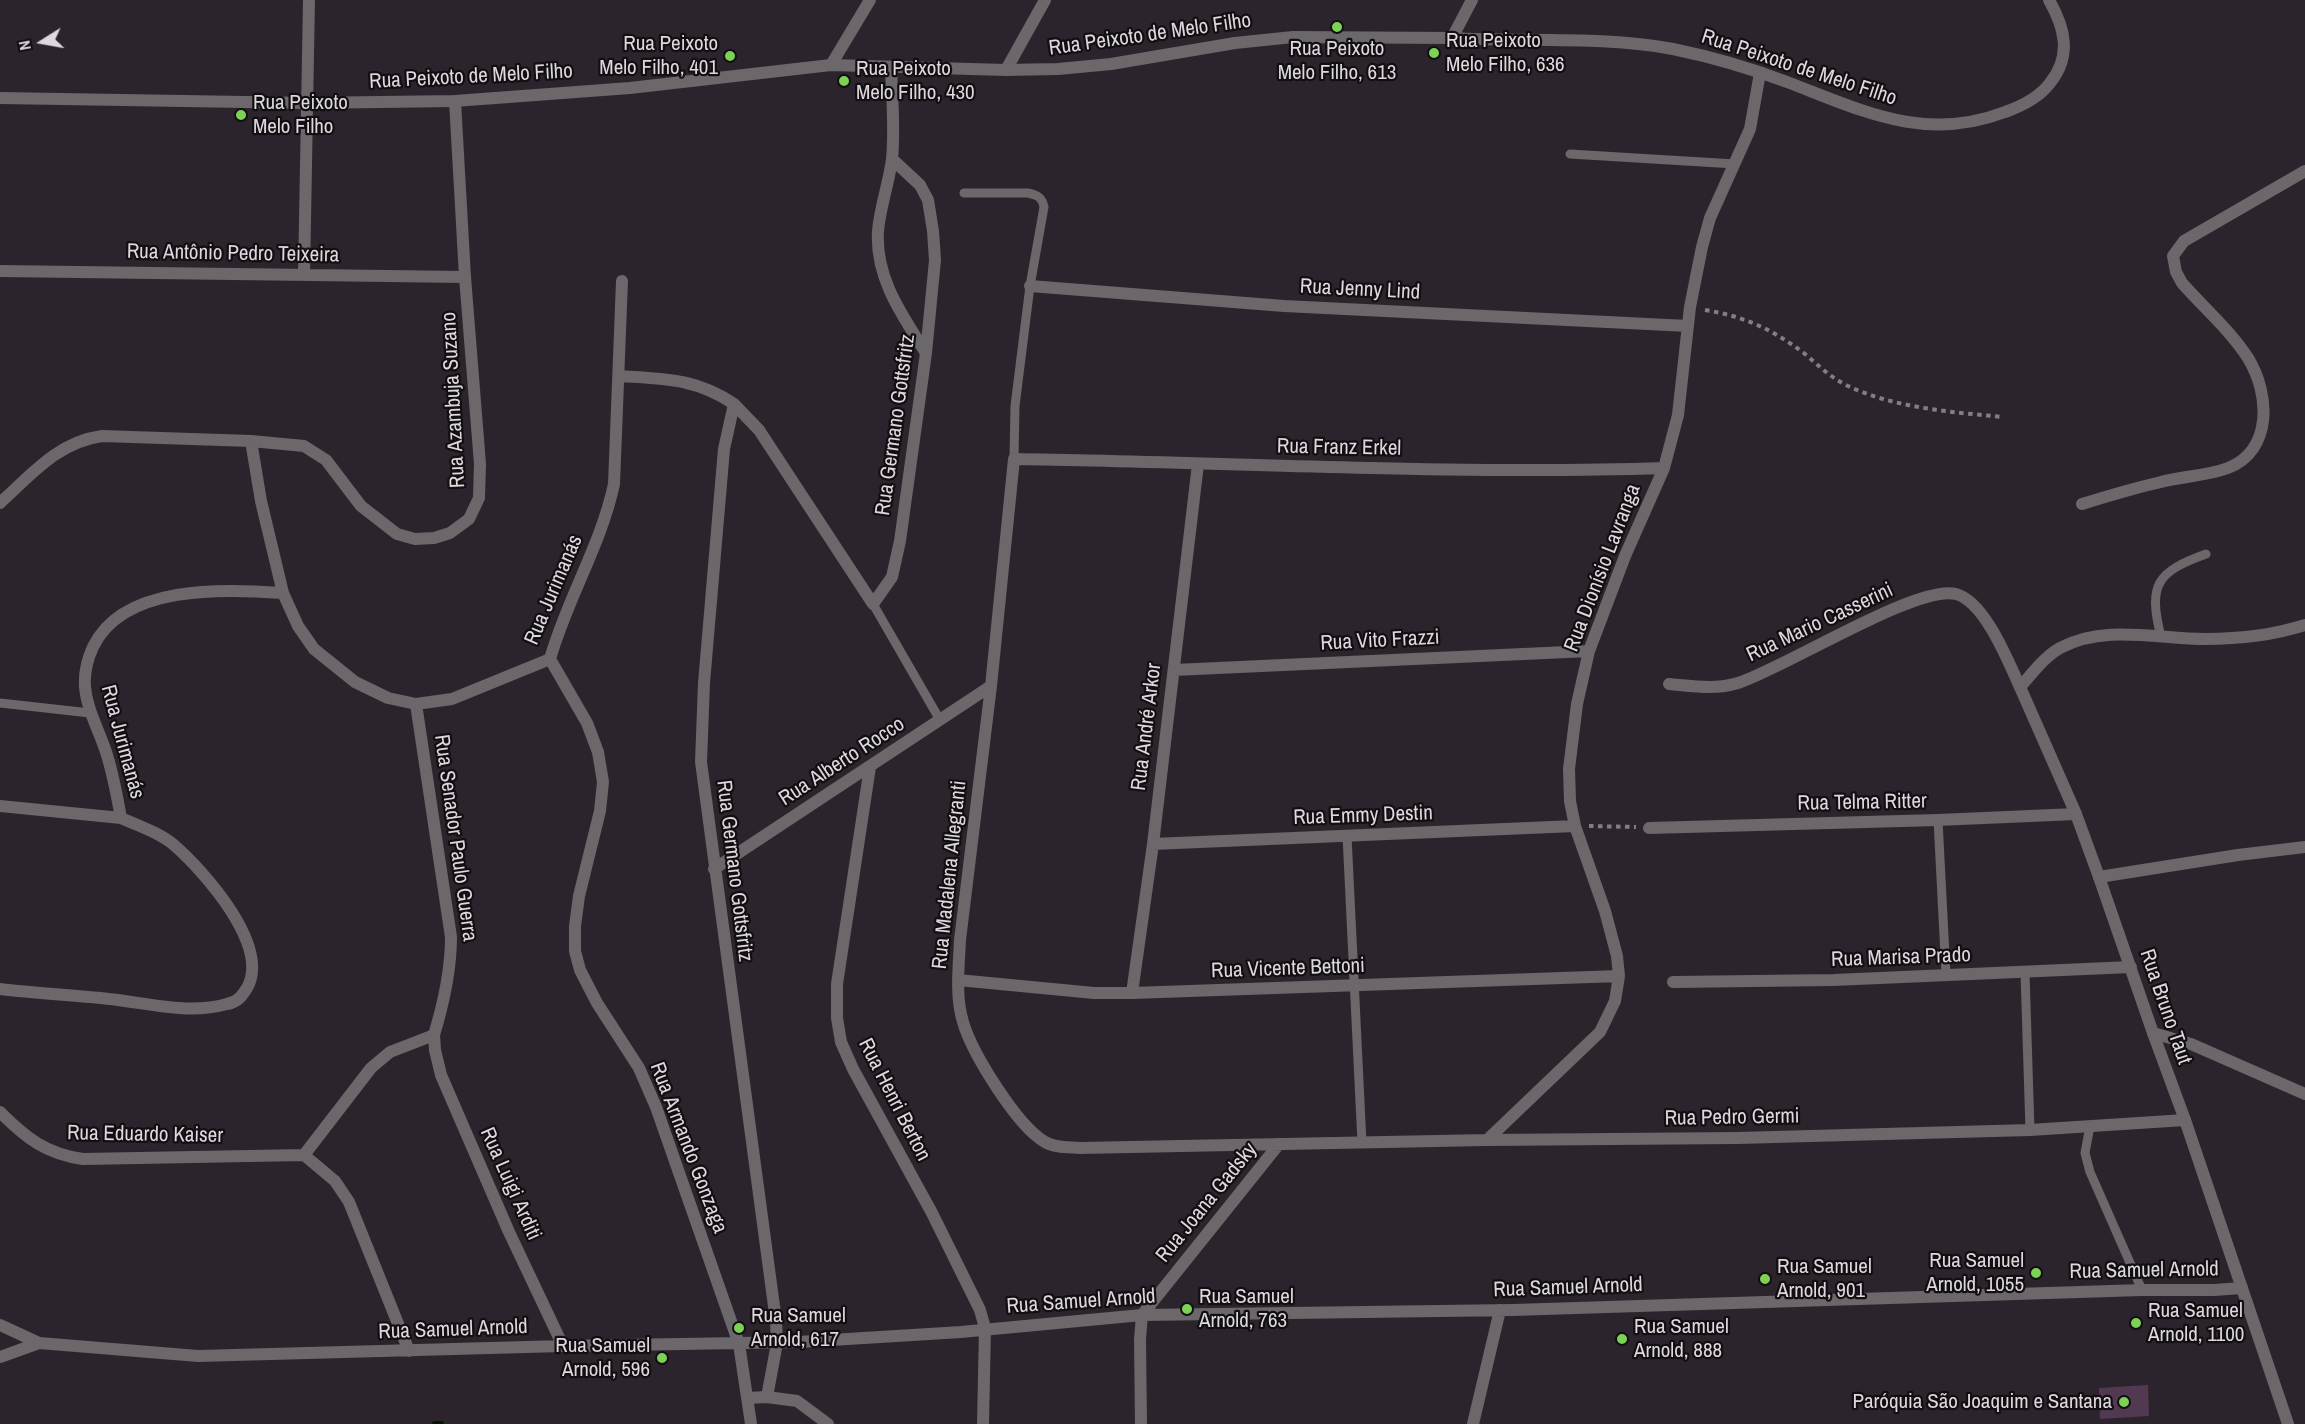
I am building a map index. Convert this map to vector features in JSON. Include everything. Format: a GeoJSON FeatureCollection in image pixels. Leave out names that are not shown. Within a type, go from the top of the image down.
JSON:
{"type":"FeatureCollection","features":[{"type":"Feature","properties":{"kind":"street"},"geometry":{"type":"LineString","coordinates":[[304,275],[309,0]]}},
{"type":"Feature","properties":{"kind":"street"},"geometry":{"type":"LineString","coordinates":[[831,65],[870,0]]}},
{"type":"Feature","properties":{"kind":"street"},"geometry":{"type":"LineString","coordinates":[[1006,70],[1046,0]]}},
{"type":"Feature","properties":{"kind":"street"},"geometry":{"type":"LineString","coordinates":[[1452,38],[1472,0]]}},
{"type":"Feature","properties":{"kind":"street","name":"Rua Peixoto de Melo Filho"},"geometry":{"type":"LineString","coordinates":[[0,98],[306,103],[455,101],[630,88],[831,65],[1006,70],[1058,69],[1112,63],[1235,43],[1293,37],[1452,38],[1613,44],[1671,49],[1712,58],[1760,73],[1880,117],[1923,125],[1954,124],[1993,117],[2023,105],[2040,95],[2060,70],[2065,54],[2065,37],[2059,17],[2049,0]]}},
{"type":"Feature","properties":{"kind":"street"},"geometry":{"type":"LineString","coordinates":[[891,67],[892,159],[878,232],[879,258],[895,304],[926,352]]}},
{"type":"Feature","properties":{"kind":"street","name":"Rua Dionísio Lavranga"},"geometry":{"type":"LineString","coordinates":[[1487,1140],[1600,1032],[1615,1001],[1619,976],[1617,956],[1605,911],[1575,826],[1570,801],[1569,769],[1577,704],[1589,651],[1625,556],[1664,468],[1678,415],[1690,307],[1710,218],[1750,129],[1760,73]]}},
{"type":"Feature","properties":{"kind":"street","name":"Rua Azambuja Suzano"},"geometry":{"type":"LineString","coordinates":[[0,503],[54,455],[86,438],[102,436],[251,441],[304,446],[326,460],[361,506],[397,534],[415,539],[434,538],[450,533],[469,519],[478,498],[480,464],[465,277],[455,101]]}},
{"type":"Feature","properties":{"kind":"street","name":"Rua Germano Gottsfritz"},"geometry":{"type":"LineString","coordinates":[[873,604],[892,577],[896,562],[926,352],[935,260],[928,200],[920,185],[892,159]]}},
{"type":"Feature","properties":{"kind":"street"},"geometry":{"type":"LineString","coordinates":[[2082,504],[2162,481],[2228,468],[2246,458],[2255,448],[2263,430],[2264,412],[2257,381],[2249,360],[2236,341],[2182,283],[2176,272],[2173,256],[2184,242],[2305,171]]}},
{"type":"Feature","properties":{"kind":"street","name":"Rua Antônio Pedro Teixeira"},"geometry":{"type":"LineString","coordinates":[[0,271],[465,277]]}},
{"type":"Feature","properties":{"kind":"street","name":"Rua Jurimanás"},"geometry":{"type":"LineString","coordinates":[[0,989],[120,1000],[174,1008],[205,1008],[229,1004],[242,998],[250,982],[252,963],[248,941],[238,920],[196,866],[173,844],[122,818],[106,751],[90,713],[85,687],[85,671],[98,635],[110,622],[131,609],[169,596],[230,591],[283,593],[298,626],[314,649],[355,682],[388,698],[416,704],[452,699],[550,659],[557,636],[608,513],[614,484],[622,281]]}},
{"type":"Feature","properties":{"kind":"street","name":"Rua Jenny Lind"},"geometry":{"type":"LineString","coordinates":[[1030,286],[1284,306],[1688,326]]}},
{"type":"Feature","properties":{"kind":"street"},"geometry":{"type":"LineString","coordinates":[[620,376],[697,384],[716,391],[734,404],[759,430],[873,604]]}},
{"type":"Feature","properties":{"kind":"street","name":"Rua Germano Gottsfritz"},"geometry":{"type":"LineString","coordinates":[[734,404],[724,449],[701,722],[701,762],[777,1343],[767,1397]]}},
{"type":"Feature","properties":{"kind":"street"},"geometry":{"type":"LineString","coordinates":[[251,441],[261,501],[283,593]]}},
{"type":"Feature","properties":{"kind":"street","name":"Rua Franz Erkel"},"geometry":{"type":"LineString","coordinates":[[1014,459],[1484,471],[1664,468]]}},
{"type":"Feature","properties":{"kind":"street","name":"Rua Madalena Allegranti"},"geometry":{"type":"LineString","coordinates":[[1014,459],[991,686],[960,940],[958,980],[963,1022],[979,1057],[998,1089],[1031,1132],[1055,1147],[1280,1144]]}},
{"type":"Feature","properties":{"kind":"street","name":"Rua André Arkor"},"geometry":{"type":"LineString","coordinates":[[1132,993],[1153,844],[1198,464]]}},
{"type":"Feature","properties":{"kind":"street","name":"Rua Mario Casserini"},"geometry":{"type":"LineString","coordinates":[[1669,684],[1712,687],[1736,683],[1795,658],[1902,605],[1927,596],[1942,593],[1957,594],[1980,612]]}},
{"type":"Feature","properties":{"kind":"street","name":"Rua Bruno Taut"},"geometry":{"type":"LineString","coordinates":[[1980,612],[2020,687],[2076,814],[2185,1120],[2288,1424]]}},
{"type":"Feature","properties":{"kind":"street"},"geometry":{"type":"LineString","coordinates":[[2020,687],[2045,660],[2059,649],[2081,640],[2101,636],[2206,639],[2241,637],[2305,625]]}},
{"type":"Feature","properties":{"kind":"street","name":"Rua Vito Frazzi"},"geometry":{"type":"LineString","coordinates":[[1174,670],[1589,651]]}},
{"type":"Feature","properties":{"kind":"street","name":"Rua Armando Gonzaga"},"geometry":{"type":"LineString","coordinates":[[550,659],[587,723],[598,752],[603,782],[600,811],[579,896],[575,926],[575,951],[580,970],[597,1003],[639,1068],[656,1107],[739,1344],[751,1424]]}},
{"type":"Feature","properties":{"kind":"street","name":"Rua Alberto Rocco"},"geometry":{"type":"LineString","coordinates":[[714,869],[991,686]]}},
{"type":"Feature","properties":{"kind":"street","name":"Rua Senador Paulo Guerra"},"geometry":{"type":"LineString","coordinates":[[416,704],[452,937],[451,967],[446,998],[434,1035]]}},
{"type":"Feature","properties":{"kind":"street","name":"Rua Henri Berton"},"geometry":{"type":"LineString","coordinates":[[870,767],[837,984],[837,1018],[841,1042],[853,1069],[937,1224],[980,1310],[985,1328]]}},
{"type":"Feature","properties":{"kind":"street"},"geometry":{"type":"LineString","coordinates":[[0,806],[122,818]]}},
{"type":"Feature","properties":{"kind":"street","name":"Rua Telma Ritter"},"geometry":{"type":"LineString","coordinates":[[1649,828],[2076,814]]}},
{"type":"Feature","properties":{"kind":"street","name":"Rua Emmy Destin"},"geometry":{"type":"LineString","coordinates":[[1153,844],[1575,826]]}},
{"type":"Feature","properties":{"kind":"street"},"geometry":{"type":"LineString","coordinates":[[2099,877],[2305,847]]}},
{"type":"Feature","properties":{"kind":"street","name":"Rua Marisa Prado"},"geometry":{"type":"LineString","coordinates":[[1673,982],[1834,980],[2131,967]]}},
{"type":"Feature","properties":{"kind":"street","name":"Rua Vicente Bettoni"},"geometry":{"type":"LineString","coordinates":[[958,980],[1094,993],[1132,993],[1619,976]]}},
{"type":"Feature","properties":{"kind":"street"},"geometry":{"type":"LineString","coordinates":[[2153,1033],[2190,1044],[2305,1094]]}},
{"type":"Feature","properties":{"kind":"street"},"geometry":{"type":"LineString","coordinates":[[409,1352],[349,1202],[335,1181],[304,1155],[371,1068],[390,1052],[434,1035]]}},
{"type":"Feature","properties":{"kind":"street","name":"Rua Luigi Arditi"},"geometry":{"type":"LineString","coordinates":[[434,1035],[441,1075],[509,1232],[563,1346]]}},
{"type":"Feature","properties":{"kind":"street","name":"Rua Eduardo Kaiser"},"geometry":{"type":"LineString","coordinates":[[0,1112],[31,1140],[47,1150],[62,1156],[83,1159],[304,1155]]}},
{"type":"Feature","properties":{"kind":"street","name":"Rua Pedro Germi"},"geometry":{"type":"LineString","coordinates":[[1280,1144],[1738,1138],[2030,1130],[2185,1120]]}},
{"type":"Feature","properties":{"kind":"street","name":"Rua Joana Gadsky"},"geometry":{"type":"LineString","coordinates":[[1142,1315],[1280,1144]]}},
{"type":"Feature","properties":{"kind":"street","name":"Rua Samuel Arnold"},"geometry":{"type":"LineString","coordinates":[[0,1325],[39,1342],[198,1356],[563,1346],[777,1343],[961,1332],[1142,1315],[1500,1310],[2242,1288]]}},
{"type":"Feature","properties":{"kind":"street"},"geometry":{"type":"LineString","coordinates":[[1473,1424],[1500,1310]]}},
{"type":"Feature","properties":{"kind":"street"},"geometry":{"type":"LineString","coordinates":[[1141,1424],[1142,1315]]}},
{"type":"Feature","properties":{"kind":"street"},"geometry":{"type":"LineString","coordinates":[[983,1424],[985,1328]]}},
{"type":"Feature","properties":{"kind":"street"},"geometry":{"type":"LineString","coordinates":[[0,1357],[39,1342]]}},
{"type":"Feature","properties":{"kind":"street"},"geometry":{"type":"LineString","coordinates":[[748,1398],[767,1397],[797,1401],[828,1424]]}},
{"type":"Feature","properties":{"kind":"lane"},"geometry":{"type":"LineString","coordinates":[[1570,154],[1735,164]]}},
{"type":"Feature","properties":{"kind":"lane"},"geometry":{"type":"LineString","coordinates":[[964,193],[1028,193],[1037,195],[1042,200],[1044,216],[1030,286],[1015,406],[1014,459]]}},
{"type":"Feature","properties":{"kind":"lane"},"geometry":{"type":"LineString","coordinates":[[2161,637],[2157,619],[2156,588],[2169,571],[2205,554]]}},
{"type":"Feature","properties":{"kind":"lane"},"geometry":{"type":"LineString","coordinates":[[873,604],[940,720]]}},
{"type":"Feature","properties":{"kind":"lane"},"geometry":{"type":"LineString","coordinates":[[0,703],[90,713]]}},
{"type":"Feature","properties":{"kind":"lane"},"geometry":{"type":"LineString","coordinates":[[1938,820],[1946,975]]}},
{"type":"Feature","properties":{"kind":"lane"},"geometry":{"type":"LineString","coordinates":[[1347,836],[1362,1143]]}},
{"type":"Feature","properties":{"kind":"lane"},"geometry":{"type":"LineString","coordinates":[[2025,972],[2030,1130]]}},
{"type":"Feature","properties":{"kind":"lane"},"geometry":{"type":"LineString","coordinates":[[2090,1126],[2085,1153],[2090,1172],[2142,1290]]}},
{"type":"Feature","properties":{"kind":"path"},"geometry":{"type":"LineString","coordinates":[[1690,307],[1739,316],[1765,326],[1785,339],[1825,372],[1845,384],[1876,396],[1907,404],[2003,417]]}},
{"type":"Feature","properties":{"kind":"path"},"geometry":{"type":"LineString","coordinates":[[1575,826],[1649,828]]}},
{"type":"Feature","properties":{"kind":"building","name":"Paróquia São Joaquim e Santana"},"geometry":{"type":"Polygon","coordinates":[[[2148,1385],[2149,1416],[2100,1419],[2099,1388],[2148,1385]]]}},
{"type":"Feature","properties":{"kind":"waterway"},"geometry":{"type":"LineString","coordinates":[[435,1424],[441,1424]]}},
{"type":"Feature","properties":{"kind":"place","name":"Rua Peixoto Melo Filho, 613"},"geometry":{"type":"Point","coordinates":[1337,27]}},
{"type":"Feature","properties":{"kind":"place","name":"Rua Peixoto Melo Filho, 636"},"geometry":{"type":"Point","coordinates":[1434,53]}},
{"type":"Feature","properties":{"kind":"place","name":"Rua Peixoto Melo Filho, 401"},"geometry":{"type":"Point","coordinates":[730,56]}},
{"type":"Feature","properties":{"kind":"place","name":"Rua Peixoto Melo Filho, 430"},"geometry":{"type":"Point","coordinates":[844,81]}},
{"type":"Feature","properties":{"kind":"place","name":"Rua Peixoto Melo Filho"},"geometry":{"type":"Point","coordinates":[241,115]}},
{"type":"Feature","properties":{"kind":"place","name":"Rua Samuel Arnold, 1055"},"geometry":{"type":"Point","coordinates":[2036,1273]}},
{"type":"Feature","properties":{"kind":"place","name":"Rua Samuel Arnold, 901"},"geometry":{"type":"Point","coordinates":[1765,1279]}},
{"type":"Feature","properties":{"kind":"place","name":"Rua Samuel Arnold, 763"},"geometry":{"type":"Point","coordinates":[1187,1309]}},
{"type":"Feature","properties":{"kind":"place","name":"Rua Samuel Arnold, 1100"},"geometry":{"type":"Point","coordinates":[2136,1323]}},
{"type":"Feature","properties":{"kind":"place","name":"Rua Samuel Arnold, 617"},"geometry":{"type":"Point","coordinates":[739,1328]}},
{"type":"Feature","properties":{"kind":"place","name":"Rua Samuel Arnold, 888"},"geometry":{"type":"Point","coordinates":[1622,1339]}},
{"type":"Feature","properties":{"kind":"place","name":"Rua Samuel Arnold, 596"},"geometry":{"type":"Point","coordinates":[662,1358]}},
{"type":"Feature","properties":{"kind":"place","name":"Paróquia São Joaquim e Santana"},"geometry":{"type":"Point","coordinates":[2124,1402]}}]}
